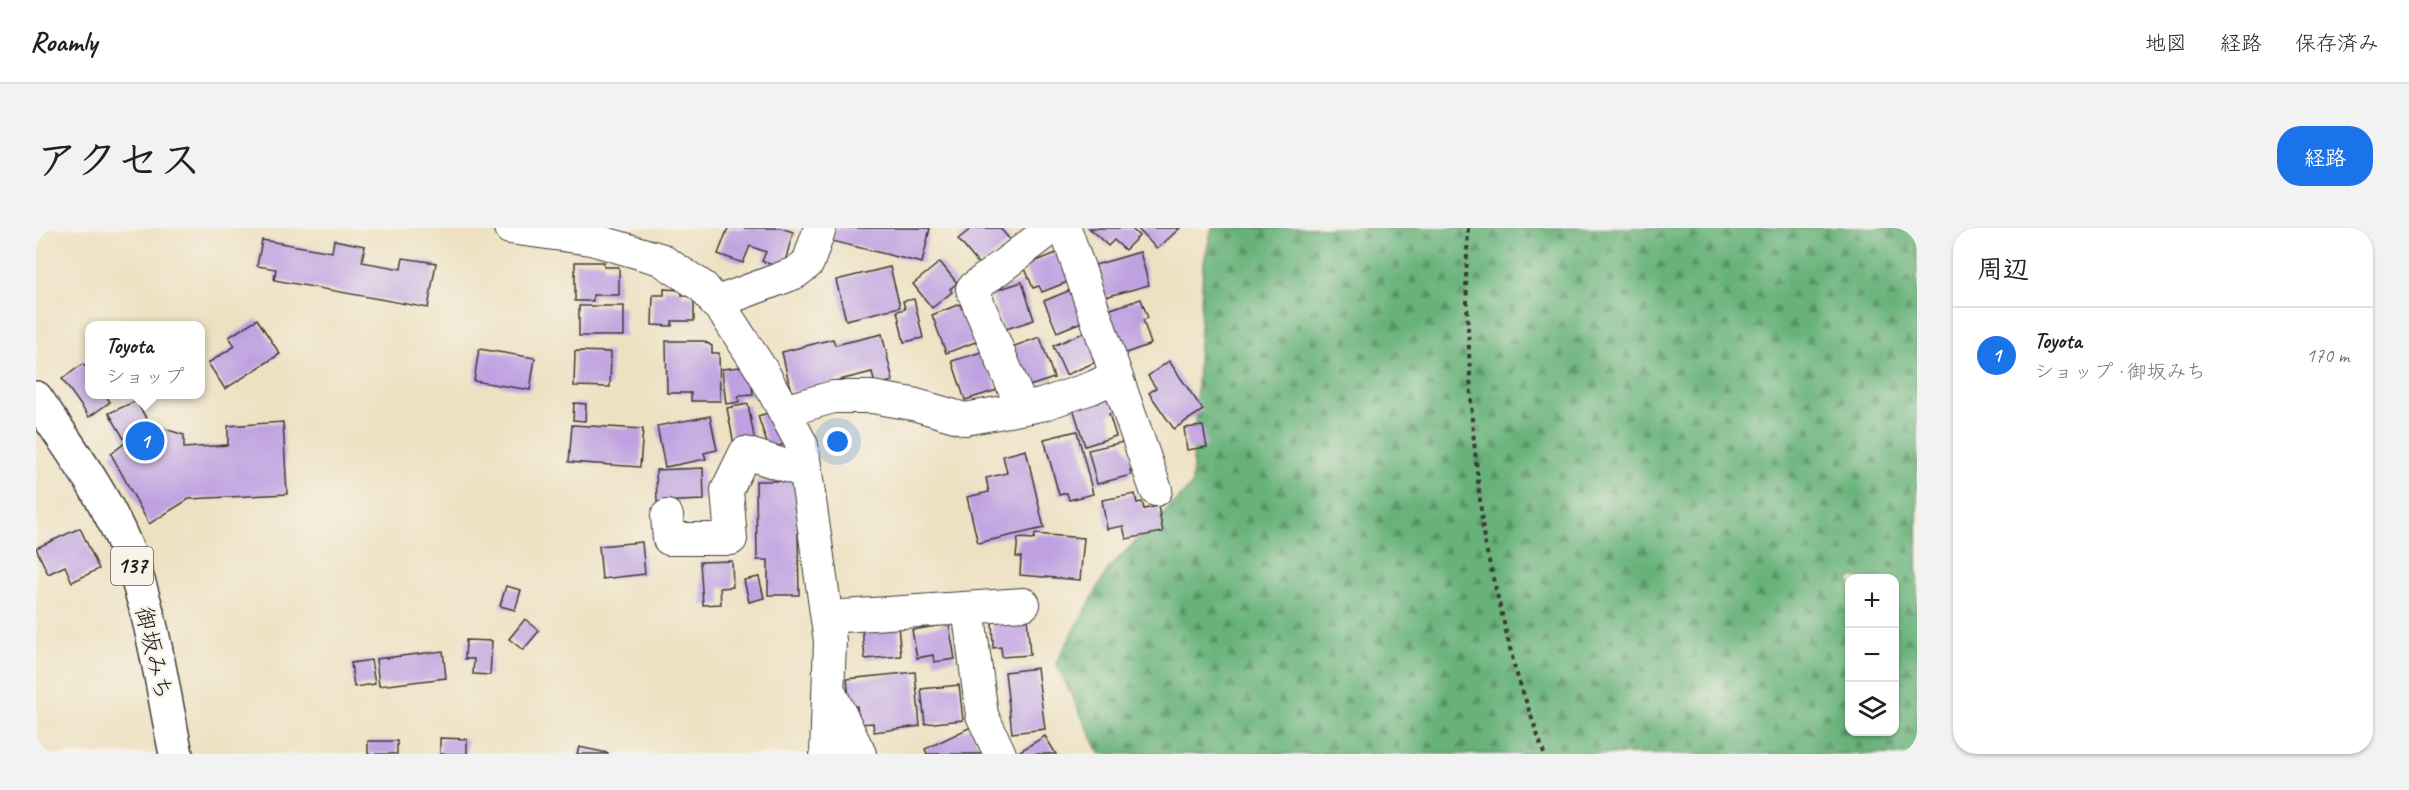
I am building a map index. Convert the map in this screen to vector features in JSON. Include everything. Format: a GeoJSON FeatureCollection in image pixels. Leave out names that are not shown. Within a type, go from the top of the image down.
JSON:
{"type":"FeatureCollection","features":[{"type":"Feature","properties":{"kind":"highway","name":"御坂みち"},"geometry":{"type":"LineString","coordinates":[[36,398],[105,502],[128,552],[148,620],[177,754]]}},
{"type":"Feature","properties":{"kind":"street"},"geometry":{"type":"LineString","coordinates":[[510,228],[591,239],[660,259],[703,287],[763,372],[802,445],[830,641],[826,754]]}},
{"type":"Feature","properties":{"kind":"street"},"geometry":{"type":"LineString","coordinates":[[715,303],[795,273],[808,263],[820,228]]}},
{"type":"Feature","properties":{"kind":"street"},"geometry":{"type":"LineString","coordinates":[[1022,408],[972,289],[1052,228]]}},
{"type":"Feature","properties":{"kind":"street"},"geometry":{"type":"LineString","coordinates":[[1065,228],[1114,377],[1156,490]]}},
{"type":"Feature","properties":{"kind":"street"},"geometry":{"type":"LineString","coordinates":[[784,411],[833,396],[872,397],[913,404],[965,419],[1022,408],[1091,388],[1114,377]]}},
{"type":"Feature","properties":{"kind":"street"},"geometry":{"type":"LineString","coordinates":[[667,516],[669,539],[731,539],[727,490],[745,453],[806,472]]}},
{"type":"Feature","properties":{"kind":"street"},"geometry":{"type":"LineString","coordinates":[[827,617],[1024,604]]}},
{"type":"Feature","properties":{"kind":"street"},"geometry":{"type":"LineString","coordinates":[[968,608],[982,715],[1000,754]]}},
{"type":"Feature","properties":{"kind":"street"},"geometry":{"type":"LineString","coordinates":[[829,690],[860,754]]}},
{"type":"Feature","properties":{"kind":"path"},"geometry":{"type":"LineString","coordinates":[[1467,228],[1466,279],[1472,421],[1484,540],[1515,669],[1544,754]]}},
{"type":"Feature","properties":{"kind":"green space"},"geometry":{"type":"Polygon","coordinates":[[[1212,228],[1917,228],[1917,754],[1100,754],[1056,663],[1109,568],[1192,485],[1203,267],[1212,228]]]}},
{"type":"Feature","properties":{"kind":"building"},"geometry":{"type":"Polygon","coordinates":[[[728,228],[781,228],[793,232],[783,269],[762,261],[766,252],[750,246],[743,263],[718,254],[728,228]]]}},
{"type":"Feature","properties":{"kind":"building"},"geometry":{"type":"Polygon","coordinates":[[[835,228],[930,228],[922,263],[832,241],[835,228]]]}},
{"type":"Feature","properties":{"kind":"building"},"geometry":{"type":"Polygon","coordinates":[[[972,228],[1000,228],[1011,241],[980,266],[958,239],[972,228]]]}},
{"type":"Feature","properties":{"kind":"building"},"geometry":{"type":"Polygon","coordinates":[[[1089,228],[1131,228],[1139,236],[1125,250],[1114,240],[1108,246],[1089,228]]]}},
{"type":"Feature","properties":{"kind":"building"},"geometry":{"type":"Polygon","coordinates":[[[1137,228],[1180,228],[1157,249],[1137,228]]]}},
{"type":"Feature","properties":{"kind":"building"},"geometry":{"type":"Polygon","coordinates":[[[262,240],[332,252],[334,240],[365,246],[362,262],[401,269],[403,258],[436,263],[428,308],[274,280],[276,269],[257,266],[262,240]]]}},
{"type":"Feature","properties":{"kind":"building"},"geometry":{"type":"Polygon","coordinates":[[[1059,252],[1070,281],[1042,292],[1039,286],[1033,288],[1024,266],[1059,252]]]}},
{"type":"Feature","properties":{"kind":"building"},"geometry":{"type":"Polygon","coordinates":[[[1140,252],[1149,285],[1105,297],[1095,265],[1140,252]]]}},
{"type":"Feature","properties":{"kind":"building"},"geometry":{"type":"Polygon","coordinates":[[[575,262],[604,262],[604,267],[619,267],[619,295],[593,295],[593,301],[575,301],[575,262]]]}},
{"type":"Feature","properties":{"kind":"building"},"geometry":{"type":"Polygon","coordinates":[[[940,262],[957,283],[950,289],[952,292],[932,308],[913,284],[940,262]]]}},
{"type":"Feature","properties":{"kind":"building"},"geometry":{"type":"Polygon","coordinates":[[[890,267],[900,307],[846,320],[836,280],[890,267]]]}},
{"type":"Feature","properties":{"kind":"building"},"geometry":{"type":"Polygon","coordinates":[[[1022,282],[1034,320],[1003,330],[991,292],[1022,282]]]}},
{"type":"Feature","properties":{"kind":"building"},"geometry":{"type":"Polygon","coordinates":[[[664,289],[682,290],[682,296],[694,296],[694,321],[672,321],[672,326],[652,325],[653,295],[664,295],[664,289]]]}},
{"type":"Feature","properties":{"kind":"building"},"geometry":{"type":"Polygon","coordinates":[[[1073,289],[1086,320],[1057,332],[1044,301],[1073,289]]]}},
{"type":"Feature","properties":{"kind":"building"},"geometry":{"type":"Polygon","coordinates":[[[914,299],[923,338],[904,342],[897,311],[905,309],[903,301],[914,299]]]}},
{"type":"Feature","properties":{"kind":"building"},"geometry":{"type":"Polygon","coordinates":[[[1141,299],[1148,318],[1143,320],[1151,344],[1123,354],[1108,310],[1141,299]]]}},
{"type":"Feature","properties":{"kind":"building"},"geometry":{"type":"Polygon","coordinates":[[[960,304],[962,309],[969,306],[981,340],[946,353],[932,315],[960,304]]]}},
{"type":"Feature","properties":{"kind":"building"},"geometry":{"type":"Polygon","coordinates":[[[579,306],[624,306],[624,336],[579,336],[579,306]]]}},
{"type":"Feature","properties":{"kind":"building"},"geometry":{"type":"Polygon","coordinates":[[[257,319],[280,354],[225,389],[208,363],[235,346],[229,337],[257,319]]]}},
{"type":"Feature","properties":{"kind":"building"},"geometry":{"type":"Polygon","coordinates":[[[1092,329],[1105,358],[1066,375],[1053,346],[1092,329]]]}},
{"type":"Feature","properties":{"kind":"building"},"geometry":{"type":"Polygon","coordinates":[[[882,334],[893,381],[875,385],[872,372],[791,392],[782,352],[833,339],[835,345],[882,334]]]}},
{"type":"Feature","properties":{"kind":"building"},"geometry":{"type":"Polygon","coordinates":[[[1040,337],[1054,378],[1023,388],[1009,348],[1040,337]]]}},
{"type":"Feature","properties":{"kind":"building"},"geometry":{"type":"Polygon","coordinates":[[[666,341],[704,341],[712,346],[712,353],[719,353],[720,401],[691,401],[691,393],[667,393],[666,341]]]}},
{"type":"Feature","properties":{"kind":"building"},"geometry":{"type":"Polygon","coordinates":[[[479,349],[535,358],[530,390],[474,381],[479,349]]]}},
{"type":"Feature","properties":{"kind":"building"},"geometry":{"type":"Polygon","coordinates":[[[575,351],[611,352],[610,387],[574,386],[575,351]]]}},
{"type":"Feature","properties":{"kind":"building"},"geometry":{"type":"Polygon","coordinates":[[[985,351],[997,390],[965,400],[952,361],[985,351]]]}},
{"type":"Feature","properties":{"kind":"building"},"geometry":{"type":"Polygon","coordinates":[[[1169,361],[1203,410],[1174,429],[1149,393],[1156,388],[1148,376],[1169,361]]]}},
{"type":"Feature","properties":{"kind":"building"},"geometry":{"type":"Polygon","coordinates":[[[83,364],[85,367],[85,399],[108,399],[110,402],[89,417],[62,379],[83,364]]]}},
{"type":"Feature","properties":{"kind":"building"},"geometry":{"type":"Polygon","coordinates":[[[750,366],[753,395],[738,396],[739,402],[726,404],[722,369],[750,366]]]}},
{"type":"Feature","properties":{"kind":"building"},"geometry":{"type":"Polygon","coordinates":[[[1116,395],[1121,410],[1109,414],[1116,436],[1085,446],[1073,408],[1116,395]]]}},
{"type":"Feature","properties":{"kind":"building"},"geometry":{"type":"Polygon","coordinates":[[[136,401],[152,428],[156,426],[184,435],[184,448],[228,445],[228,426],[283,422],[287,494],[189,499],[149,524],[111,454],[126,442],[109,413],[136,401]]]}},
{"type":"Feature","properties":{"kind":"building"},"geometry":{"type":"Polygon","coordinates":[[[574,403],[586,404],[585,421],[573,420],[574,403]]]}},
{"type":"Feature","properties":{"kind":"building"},"geometry":{"type":"Polygon","coordinates":[[[748,404],[755,442],[734,445],[727,408],[748,404]]]}},
{"type":"Feature","properties":{"kind":"building"},"geometry":{"type":"Polygon","coordinates":[[[778,410],[788,443],[769,449],[758,416],[778,410]]]}},
{"type":"Feature","properties":{"kind":"building"},"geometry":{"type":"Polygon","coordinates":[[[710,416],[717,450],[704,453],[706,459],[665,467],[657,426],[710,416]]]}},
{"type":"Feature","properties":{"kind":"building"},"geometry":{"type":"Polygon","coordinates":[[[572,425],[643,429],[640,467],[569,462],[572,425]]]}},
{"type":"Feature","properties":{"kind":"building"},"geometry":{"type":"Polygon","coordinates":[[[1203,426],[1207,447],[1187,450],[1184,428],[1203,426]]]}},
{"type":"Feature","properties":{"kind":"building"},"geometry":{"type":"Polygon","coordinates":[[[1077,431],[1093,494],[1069,500],[1067,493],[1059,495],[1044,439],[1077,431]]]}},
{"type":"Feature","properties":{"kind":"building"},"geometry":{"type":"Polygon","coordinates":[[[1123,442],[1138,468],[1130,470],[1131,475],[1097,484],[1088,450],[1123,442]]]}},
{"type":"Feature","properties":{"kind":"building"},"geometry":{"type":"Polygon","coordinates":[[[1026,450],[1044,528],[978,543],[967,497],[989,492],[986,478],[1007,473],[1003,456],[1026,450]]]}},
{"type":"Feature","properties":{"kind":"building"},"geometry":{"type":"Polygon","coordinates":[[[703,468],[704,500],[657,502],[656,470],[703,468]]]}},
{"type":"Feature","properties":{"kind":"building"},"geometry":{"type":"Polygon","coordinates":[[[756,481],[797,481],[799,595],[768,595],[768,560],[757,560],[756,481]]]}},
{"type":"Feature","properties":{"kind":"building"},"geometry":{"type":"Polygon","coordinates":[[[1135,494],[1137,503],[1142,502],[1144,509],[1158,506],[1163,532],[1126,539],[1123,526],[1107,529],[1102,500],[1135,494]]]}},
{"type":"Feature","properties":{"kind":"building"},"geometry":{"type":"Polygon","coordinates":[[[80,528],[99,569],[72,582],[65,566],[48,574],[36,548],[80,528]]]}},
{"type":"Feature","properties":{"kind":"building"},"geometry":{"type":"Polygon","coordinates":[[[1035,534],[1084,538],[1080,580],[1020,575],[1021,557],[1016,557],[1018,538],[1034,539],[1035,534]]]}},
{"type":"Feature","properties":{"kind":"building"},"geometry":{"type":"Polygon","coordinates":[[[642,542],[645,574],[602,579],[599,546],[642,542]]]}},
{"type":"Feature","properties":{"kind":"building"},"geometry":{"type":"Polygon","coordinates":[[[732,561],[733,587],[720,588],[721,604],[703,605],[700,562],[732,561]]]}},
{"type":"Feature","properties":{"kind":"building"},"geometry":{"type":"Polygon","coordinates":[[[759,577],[764,598],[749,602],[744,580],[759,577]]]}},
{"type":"Feature","properties":{"kind":"building"},"geometry":{"type":"Polygon","coordinates":[[[506,586],[521,590],[515,610],[500,606],[506,586]]]}},
{"type":"Feature","properties":{"kind":"building"},"geometry":{"type":"Polygon","coordinates":[[[1027,616],[1030,655],[1002,657],[1001,647],[993,648],[992,619],[1027,616]]]}},
{"type":"Feature","properties":{"kind":"building"},"geometry":{"type":"Polygon","coordinates":[[[525,619],[539,631],[523,650],[509,639],[525,619]]]}},
{"type":"Feature","properties":{"kind":"building"},"geometry":{"type":"Polygon","coordinates":[[[949,624],[955,659],[934,662],[933,655],[917,658],[912,630],[949,624]]]}},
{"type":"Feature","properties":{"kind":"building"},"geometry":{"type":"Polygon","coordinates":[[[898,626],[901,656],[865,659],[862,629],[898,626]]]}},
{"type":"Feature","properties":{"kind":"building"},"geometry":{"type":"Polygon","coordinates":[[[466,640],[492,641],[490,675],[473,674],[474,659],[465,659],[466,640]]]}},
{"type":"Feature","properties":{"kind":"building"},"geometry":{"type":"Polygon","coordinates":[[[443,651],[446,678],[379,686],[376,659],[443,651]]]}},
{"type":"Feature","properties":{"kind":"building"},"geometry":{"type":"Polygon","coordinates":[[[371,660],[375,684],[354,687],[351,663],[371,660]]]}},
{"type":"Feature","properties":{"kind":"building"},"geometry":{"type":"Polygon","coordinates":[[[1037,668],[1045,729],[1012,733],[1005,672],[1037,668]]]}},
{"type":"Feature","properties":{"kind":"building"},"geometry":{"type":"Polygon","coordinates":[[[915,672],[920,726],[874,732],[873,723],[859,724],[857,706],[850,707],[847,679],[915,672]]]}},
{"type":"Feature","properties":{"kind":"building"},"geometry":{"type":"Polygon","coordinates":[[[959,685],[963,720],[925,724],[921,689],[959,685]]]}},
{"type":"Feature","properties":{"kind":"building"},"geometry":{"type":"Polygon","coordinates":[[[971,727],[984,754],[927,754],[925,749],[971,727]]]}},
{"type":"Feature","properties":{"kind":"building"},"geometry":{"type":"Polygon","coordinates":[[[1045,736],[1056,754],[1021,754],[1020,751],[1045,736]]]}},
{"type":"Feature","properties":{"kind":"building"},"geometry":{"type":"Polygon","coordinates":[[[440,738],[467,739],[467,754],[440,754],[440,738]]]}},
{"type":"Feature","properties":{"kind":"building"},"geometry":{"type":"Polygon","coordinates":[[[368,741],[397,741],[397,754],[368,754],[368,741]]]}},
{"type":"Feature","properties":{"kind":"building"},"geometry":{"type":"Polygon","coordinates":[[[579,747],[608,753],[608,754],[577,754],[579,747]]]}},
{"type":"Feature","properties":{"kind":"place","name":"Toyota"},"geometry":{"type":"Point","coordinates":[145,441]}}]}
